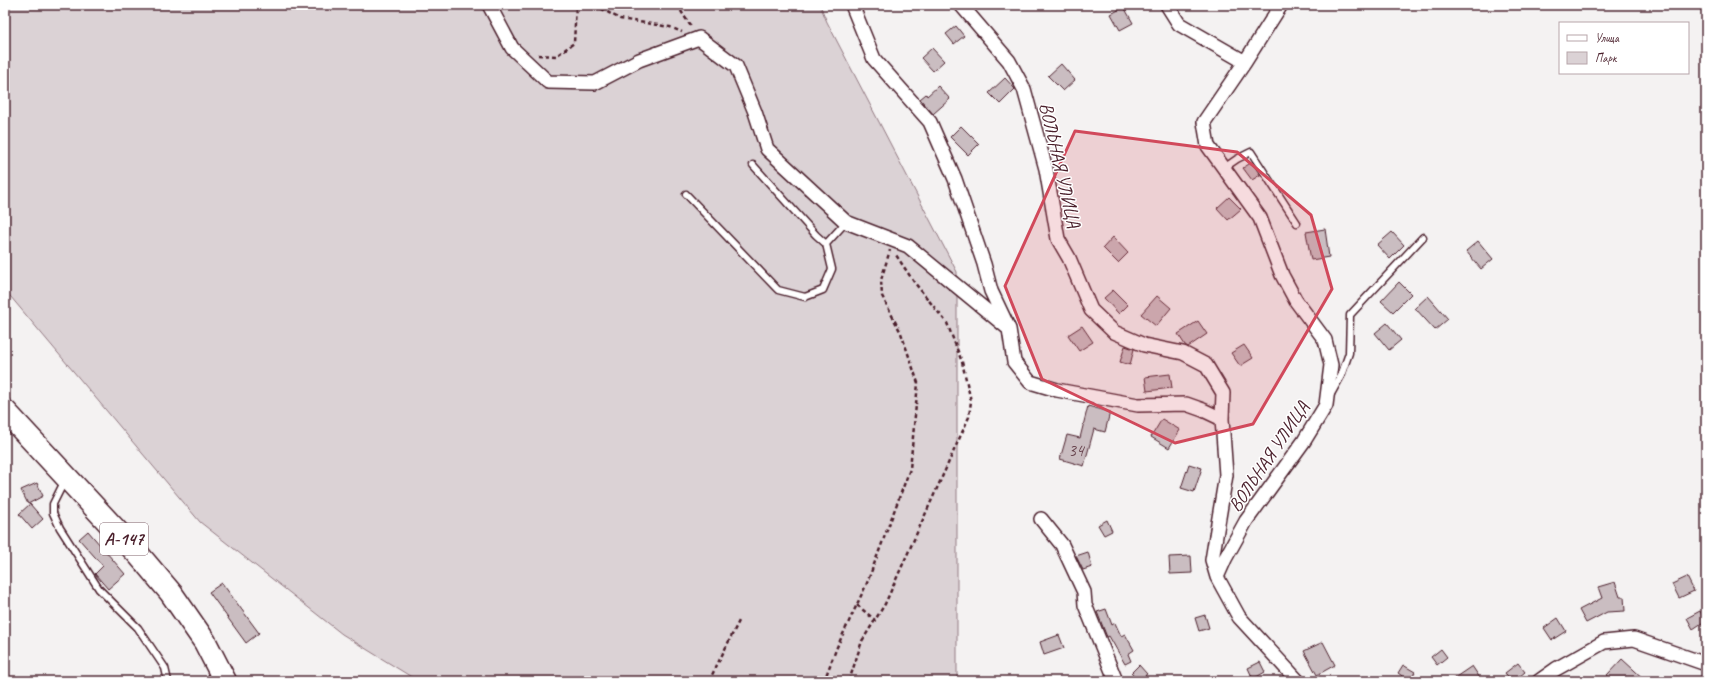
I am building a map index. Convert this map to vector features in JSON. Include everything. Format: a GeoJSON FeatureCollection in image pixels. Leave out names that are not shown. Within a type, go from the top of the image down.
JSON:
{"type":"FeatureCollection","features":[{"type":"Feature","properties":{"kind":"highway","name":"А-147"},"geometry":{"type":"LineString","coordinates":[[5,411],[138,554],[171,593],[205,642],[225,681]]}},
{"type":"Feature","properties":{"kind":"street"},"geometry":{"type":"LineString","coordinates":[[489,5],[512,48],[548,82],[595,83],[639,60],[699,38],[736,66],[755,112],[767,149],[846,222],[891,245],[908,246],[1009,329]]}},
{"type":"Feature","properties":{"kind":"street"},"geometry":{"type":"LineString","coordinates":[[852,5],[874,59],[930,122],[955,179],[984,264],[991,291],[1009,329],[1014,362],[1030,382],[1057,390],[1138,405],[1186,404],[1204,410],[1222,419]]}},
{"type":"Feature","properties":{"kind":"street","name":"ВОЛЬНАЯ УЛИЦА"},"geometry":{"type":"LineString","coordinates":[[961,5],[1009,61],[1024,89],[1046,169],[1058,239],[1069,258],[1091,310],[1114,332],[1144,344],[1183,353],[1206,365],[1223,393],[1222,419],[1226,475],[1212,560],[1217,577],[1239,617],[1298,681]]}},
{"type":"Feature","properties":{"kind":"street"},"geometry":{"type":"LineString","coordinates":[[1167,5],[1179,24],[1246,62]]}},
{"type":"Feature","properties":{"kind":"street","name":"ВОЛЬНАЯ УЛИЦА"},"geometry":{"type":"LineString","coordinates":[[1217,577],[1224,559],[1246,521],[1304,441],[1326,404],[1331,365],[1325,340],[1296,301],[1286,282],[1260,218],[1208,146],[1204,122],[1246,62],[1281,5]]}},
{"type":"Feature","properties":{"kind":"street"},"geometry":{"type":"LineString","coordinates":[[1041,520],[1062,544],[1069,559],[1075,576],[1084,592],[1085,605],[1116,681]]}},
{"type":"Feature","properties":{"kind":"street"},"geometry":{"type":"LineString","coordinates":[[1539,681],[1556,669],[1604,642],[1634,639],[1706,664]]}},
{"type":"Feature","properties":{"kind":"lane"},"geometry":{"type":"LineString","coordinates":[[1224,168],[1251,152],[1297,224]]}},
{"type":"Feature","properties":{"kind":"lane"},"geometry":{"type":"LineString","coordinates":[[686,194],[778,290],[805,297],[823,290],[832,269],[826,244],[816,235],[753,165]]}},
{"type":"Feature","properties":{"kind":"lane"},"geometry":{"type":"LineString","coordinates":[[826,244],[846,222]]}},
{"type":"Feature","properties":{"kind":"lane"},"geometry":{"type":"LineString","coordinates":[[1326,404],[1341,376],[1349,353],[1350,315],[1423,237]]}},
{"type":"Feature","properties":{"kind":"lane"},"geometry":{"type":"LineString","coordinates":[[67,477],[53,504],[53,513],[60,528],[99,589],[138,628],[165,668],[168,681]]}},
{"type":"Feature","properties":{"kind":"path"},"geometry":{"type":"LineString","coordinates":[[520,55],[556,56],[574,43],[576,5]]}},
{"type":"Feature","properties":{"kind":"path"},"geometry":{"type":"LineString","coordinates":[[595,5],[620,19],[670,27],[699,38]]}},
{"type":"Feature","properties":{"kind":"path"},"geometry":{"type":"LineString","coordinates":[[677,5],[699,38]]}},
{"type":"Feature","properties":{"kind":"path"},"geometry":{"type":"LineString","coordinates":[[824,681],[837,647],[870,576],[910,469],[918,383],[901,333],[882,296],[881,280],[891,245]]}},
{"type":"Feature","properties":{"kind":"path"},"geometry":{"type":"LineString","coordinates":[[848,681],[862,641],[885,604],[969,417],[971,401],[962,362],[947,323],[914,282],[891,245]]}},
{"type":"Feature","properties":{"kind":"path"},"geometry":{"type":"LineString","coordinates":[[857,605],[875,620]]}},
{"type":"Feature","properties":{"kind":"path"},"geometry":{"type":"LineString","coordinates":[[709,681],[739,621]]}},
{"type":"Feature","properties":{"kind":"highlighted area"},"geometry":{"type":"Polygon","coordinates":[[[1075,131],[1237,152],[1311,215],[1332,289],[1253,424],[1175,443],[1042,379],[1005,286],[1075,131]]]}},
{"type":"Feature","properties":{"kind":"green space"},"geometry":{"type":"Polygon","coordinates":[[[5,5],[820,5],[827,22],[957,272],[957,681],[418,681],[342,634],[200,522],[5,290],[5,5]]]}},
{"type":"Feature","properties":{"kind":"building"},"geometry":{"type":"Polygon","coordinates":[[[1124,7],[1133,23],[1120,30],[1111,14],[1124,7]]]}},
{"type":"Feature","properties":{"kind":"building"},"geometry":{"type":"Polygon","coordinates":[[[956,26],[964,36],[954,44],[946,34],[956,26]]]}},
{"type":"Feature","properties":{"kind":"building"},"geometry":{"type":"Polygon","coordinates":[[[932,48],[944,61],[933,71],[921,58],[932,48]]]}},
{"type":"Feature","properties":{"kind":"building"},"geometry":{"type":"Polygon","coordinates":[[[1061,64],[1075,80],[1063,91],[1048,76],[1061,64]]]}},
{"type":"Feature","properties":{"kind":"building"},"geometry":{"type":"Polygon","coordinates":[[[1005,78],[1015,89],[1000,104],[989,93],[1005,78]]]}},
{"type":"Feature","properties":{"kind":"building"},"geometry":{"type":"Polygon","coordinates":[[[938,86],[950,99],[933,114],[920,99],[926,94],[927,96],[938,86]]]}},
{"type":"Feature","properties":{"kind":"building"},"geometry":{"type":"Polygon","coordinates":[[[961,126],[979,144],[968,155],[950,137],[961,126]]]}},
{"type":"Feature","properties":{"kind":"building"},"geometry":{"type":"Polygon","coordinates":[[[1252,162],[1260,175],[1252,180],[1243,168],[1252,162]]]}},
{"type":"Feature","properties":{"kind":"building"},"geometry":{"type":"Polygon","coordinates":[[[1229,197],[1241,209],[1228,220],[1217,208],[1229,197]]]}},
{"type":"Feature","properties":{"kind":"building"},"geometry":{"type":"Polygon","coordinates":[[[1325,229],[1329,257],[1311,260],[1306,232],[1325,229]]]}},
{"type":"Feature","properties":{"kind":"building"},"geometry":{"type":"Polygon","coordinates":[[[1392,232],[1404,245],[1390,259],[1377,245],[1392,232]]]}},
{"type":"Feature","properties":{"kind":"building"},"geometry":{"type":"Polygon","coordinates":[[[1113,237],[1128,253],[1118,263],[1103,248],[1113,237]]]}},
{"type":"Feature","properties":{"kind":"building"},"geometry":{"type":"Polygon","coordinates":[[[1478,241],[1493,259],[1481,269],[1466,251],[1478,241]]]}},
{"type":"Feature","properties":{"kind":"building"},"geometry":{"type":"Polygon","coordinates":[[[1399,282],[1411,294],[1393,312],[1381,301],[1399,282]]]}},
{"type":"Feature","properties":{"kind":"building"},"geometry":{"type":"Polygon","coordinates":[[[1113,290],[1128,305],[1119,314],[1104,298],[1113,290]]]}},
{"type":"Feature","properties":{"kind":"building"},"geometry":{"type":"Polygon","coordinates":[[[1157,296],[1171,308],[1156,326],[1141,314],[1157,296]]]}},
{"type":"Feature","properties":{"kind":"building"},"geometry":{"type":"Polygon","coordinates":[[[1428,296],[1448,319],[1435,330],[1415,308],[1428,296]]]}},
{"type":"Feature","properties":{"kind":"building"},"geometry":{"type":"Polygon","coordinates":[[[1198,321],[1207,334],[1188,347],[1178,334],[1198,321]]]}},
{"type":"Feature","properties":{"kind":"building"},"geometry":{"type":"Polygon","coordinates":[[[1387,323],[1401,340],[1389,350],[1375,333],[1387,323]]]}},
{"type":"Feature","properties":{"kind":"building"},"geometry":{"type":"Polygon","coordinates":[[[1082,326],[1093,342],[1079,351],[1068,335],[1082,326]]]}},
{"type":"Feature","properties":{"kind":"building"},"geometry":{"type":"Polygon","coordinates":[[[1244,345],[1253,358],[1240,366],[1231,353],[1244,345]]]}},
{"type":"Feature","properties":{"kind":"building"},"geometry":{"type":"Polygon","coordinates":[[[1125,346],[1134,349],[1130,365],[1120,362],[1125,346]]]}},
{"type":"Feature","properties":{"kind":"building"},"geometry":{"type":"Polygon","coordinates":[[[1170,374],[1172,388],[1147,391],[1145,377],[1170,374]]]}},
{"type":"Feature","properties":{"kind":"building"},"geometry":{"type":"Polygon","coordinates":[[[1088,406],[1110,412],[1105,432],[1094,429],[1084,466],[1060,459],[1067,435],[1080,438],[1088,406]]]}},
{"type":"Feature","properties":{"kind":"building"},"geometry":{"type":"Polygon","coordinates":[[[1162,419],[1180,430],[1169,448],[1151,437],[1162,419]]]}},
{"type":"Feature","properties":{"kind":"building"},"geometry":{"type":"Polygon","coordinates":[[[1189,464],[1202,468],[1194,492],[1181,488],[1189,464]]]}},
{"type":"Feature","properties":{"kind":"building"},"geometry":{"type":"Polygon","coordinates":[[[37,483],[43,496],[28,504],[21,490],[37,483]]]}},
{"type":"Feature","properties":{"kind":"building"},"geometry":{"type":"Polygon","coordinates":[[[30,504],[43,519],[32,529],[19,514],[30,504]]]}},
{"type":"Feature","properties":{"kind":"building"},"geometry":{"type":"Polygon","coordinates":[[[1107,520],[1112,531],[1104,535],[1098,525],[1107,520]]]}},
{"type":"Feature","properties":{"kind":"building"},"geometry":{"type":"Polygon","coordinates":[[[88,531],[125,574],[108,589],[95,574],[103,566],[79,539],[88,531]]]}},
{"type":"Feature","properties":{"kind":"building"},"geometry":{"type":"Polygon","coordinates":[[[1088,552],[1092,567],[1083,570],[1076,556],[1088,552]]]}},
{"type":"Feature","properties":{"kind":"building"},"geometry":{"type":"Polygon","coordinates":[[[1191,556],[1192,573],[1170,574],[1169,557],[1191,556]]]}},
{"type":"Feature","properties":{"kind":"building"},"geometry":{"type":"Polygon","coordinates":[[[1687,577],[1694,591],[1679,598],[1672,584],[1687,577]]]}},
{"type":"Feature","properties":{"kind":"building"},"geometry":{"type":"Polygon","coordinates":[[[1615,582],[1620,597],[1624,597],[1625,611],[1607,612],[1586,623],[1579,610],[1602,598],[1598,587],[1615,582]]]}},
{"type":"Feature","properties":{"kind":"building"},"geometry":{"type":"Polygon","coordinates":[[[222,583],[259,633],[246,643],[209,592],[222,583]]]}},
{"type":"Feature","properties":{"kind":"building"},"geometry":{"type":"Polygon","coordinates":[[[1106,609],[1112,625],[1115,623],[1121,636],[1125,634],[1134,650],[1128,654],[1131,661],[1125,664],[1109,636],[1107,637],[1097,612],[1106,609]]]}},
{"type":"Feature","properties":{"kind":"building"},"geometry":{"type":"Polygon","coordinates":[[[1700,611],[1705,621],[1693,629],[1687,618],[1700,611]]]}},
{"type":"Feature","properties":{"kind":"building"},"geometry":{"type":"Polygon","coordinates":[[[1205,615],[1209,628],[1199,631],[1195,618],[1205,615]]]}},
{"type":"Feature","properties":{"kind":"building"},"geometry":{"type":"Polygon","coordinates":[[[1558,618],[1566,631],[1552,640],[1544,628],[1558,618]]]}},
{"type":"Feature","properties":{"kind":"building"},"geometry":{"type":"Polygon","coordinates":[[[1059,635],[1064,648],[1044,655],[1040,642],[1059,635]]]}},
{"type":"Feature","properties":{"kind":"building"},"geometry":{"type":"Polygon","coordinates":[[[1323,642],[1335,665],[1317,675],[1304,651],[1323,642]]]}},
{"type":"Feature","properties":{"kind":"building"},"geometry":{"type":"Polygon","coordinates":[[[1441,649],[1447,657],[1437,665],[1431,657],[1441,649]]]}},
{"type":"Feature","properties":{"kind":"building"},"geometry":{"type":"Polygon","coordinates":[[[1622,659],[1646,681],[1614,681],[1607,675],[1622,659]]]}},
{"type":"Feature","properties":{"kind":"building"},"geometry":{"type":"Polygon","coordinates":[[[1260,662],[1265,672],[1253,679],[1248,668],[1260,662]]]}},
{"type":"Feature","properties":{"kind":"building"},"geometry":{"type":"Polygon","coordinates":[[[1518,663],[1525,672],[1514,681],[1511,681],[1505,673],[1518,663]]]}},
{"type":"Feature","properties":{"kind":"building"},"geometry":{"type":"Polygon","coordinates":[[[1139,665],[1147,674],[1138,681],[1131,673],[1139,665]]]}},
{"type":"Feature","properties":{"kind":"building"},"geometry":{"type":"Polygon","coordinates":[[[1403,665],[1415,672],[1409,681],[1398,673],[1403,665]]]}},
{"type":"Feature","properties":{"kind":"building"},"geometry":{"type":"Polygon","coordinates":[[[1472,666],[1482,681],[1450,681],[1472,666]]]}}]}
